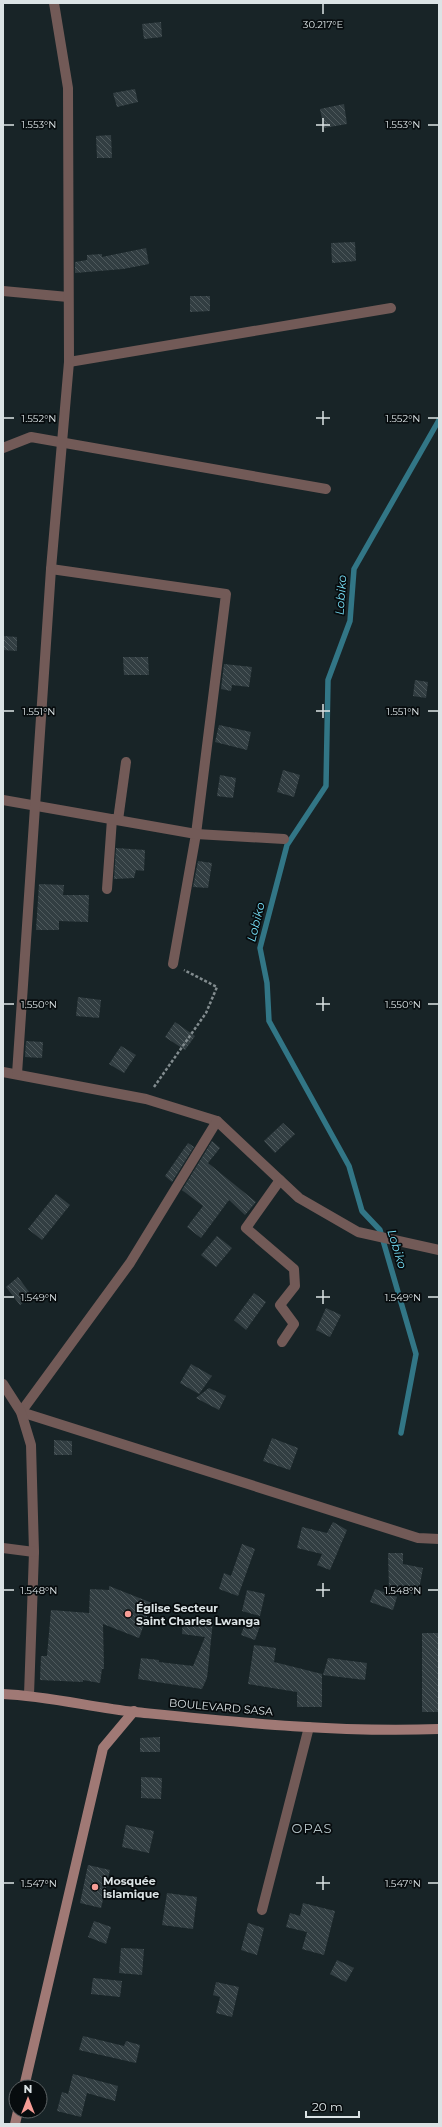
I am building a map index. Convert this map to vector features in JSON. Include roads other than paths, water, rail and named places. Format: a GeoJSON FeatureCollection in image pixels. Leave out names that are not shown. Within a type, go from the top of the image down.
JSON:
{"type":"FeatureCollection","features":[{"type":"Feature","properties":{"kind":"street"},"geometry":{"type":"LineString","coordinates":[[17,1074],[51,569],[69,362],[68,88],[54,3]]}},
{"type":"Feature","properties":{"kind":"street"},"geometry":{"type":"LineString","coordinates":[[3,291],[68,297]]}},
{"type":"Feature","properties":{"kind":"street"},"geometry":{"type":"LineString","coordinates":[[69,362],[391,308]]}},
{"type":"Feature","properties":{"kind":"street"},"geometry":{"type":"LineString","coordinates":[[3,448],[31,437],[326,489]]}},
{"type":"Feature","properties":{"kind":"street"},"geometry":{"type":"LineString","coordinates":[[51,569],[226,594],[196,834],[173,964]]}},
{"type":"Feature","properties":{"kind":"street"},"geometry":{"type":"LineString","coordinates":[[107,889],[115,819],[126,762]]}},
{"type":"Feature","properties":{"kind":"street"},"geometry":{"type":"LineString","coordinates":[[3,800],[196,834],[284,839]]}},
{"type":"Feature","properties":{"kind":"street"},"geometry":{"type":"LineString","coordinates":[[3,1072],[146,1099],[217,1121],[299,1198],[358,1232],[439,1250]]}},
{"type":"Feature","properties":{"kind":"street"},"geometry":{"type":"LineString","coordinates":[[21,1412],[130,1263],[217,1121]]}},
{"type":"Feature","properties":{"kind":"street"},"geometry":{"type":"LineString","coordinates":[[280,1180],[246,1228],[294,1269],[295,1286],[280,1305],[294,1324],[282,1342]]}},
{"type":"Feature","properties":{"kind":"street"},"geometry":{"type":"LineString","coordinates":[[3,1384],[21,1412],[31,1445],[34,1552],[29,1695]]}},
{"type":"Feature","properties":{"kind":"street"},"geometry":{"type":"LineString","coordinates":[[21,1412],[418,1538],[439,1539]]}},
{"type":"Feature","properties":{"kind":"street"},"geometry":{"type":"LineString","coordinates":[[3,1548],[34,1552]]}},
{"type":"Feature","properties":{"kind":"street","name":"BOULEVARD SASA"},"geometry":{"type":"LineString","coordinates":[[3,1694],[29,1695],[134,1711],[309,1727],[392,1731],[439,1729]]}},
{"type":"Feature","properties":{"kind":"street"},"geometry":{"type":"LineString","coordinates":[[26,2079],[103,1748],[134,1711]]}},
{"type":"Feature","properties":{"kind":"street"},"geometry":{"type":"LineString","coordinates":[[262,1910],[309,1727]]}},
{"type":"Feature","properties":{"kind":"waterway","name":"Lobiko"},"geometry":{"type":"LineString","coordinates":[[401,1433],[416,1354],[380,1230],[362,1211],[349,1166],[269,1021],[267,983],[260,948],[287,845],[326,786],[328,680],[350,621],[354,569],[439,420]]}},
{"type":"Feature","properties":{"kind":"place","name":"Église Secteur Saint Charles Lwanga"},"geometry":{"type":"Point","coordinates":[128,1614]}},
{"type":"Feature","properties":{"kind":"place","name":"Mosquée islamique"},"geometry":{"type":"Point","coordinates":[95,1887]}},
{"type":"Feature","properties":{"kind":"district","name":"OPAS"},"geometry":{"type":"Point","coordinates":[312,1828]}}]}
